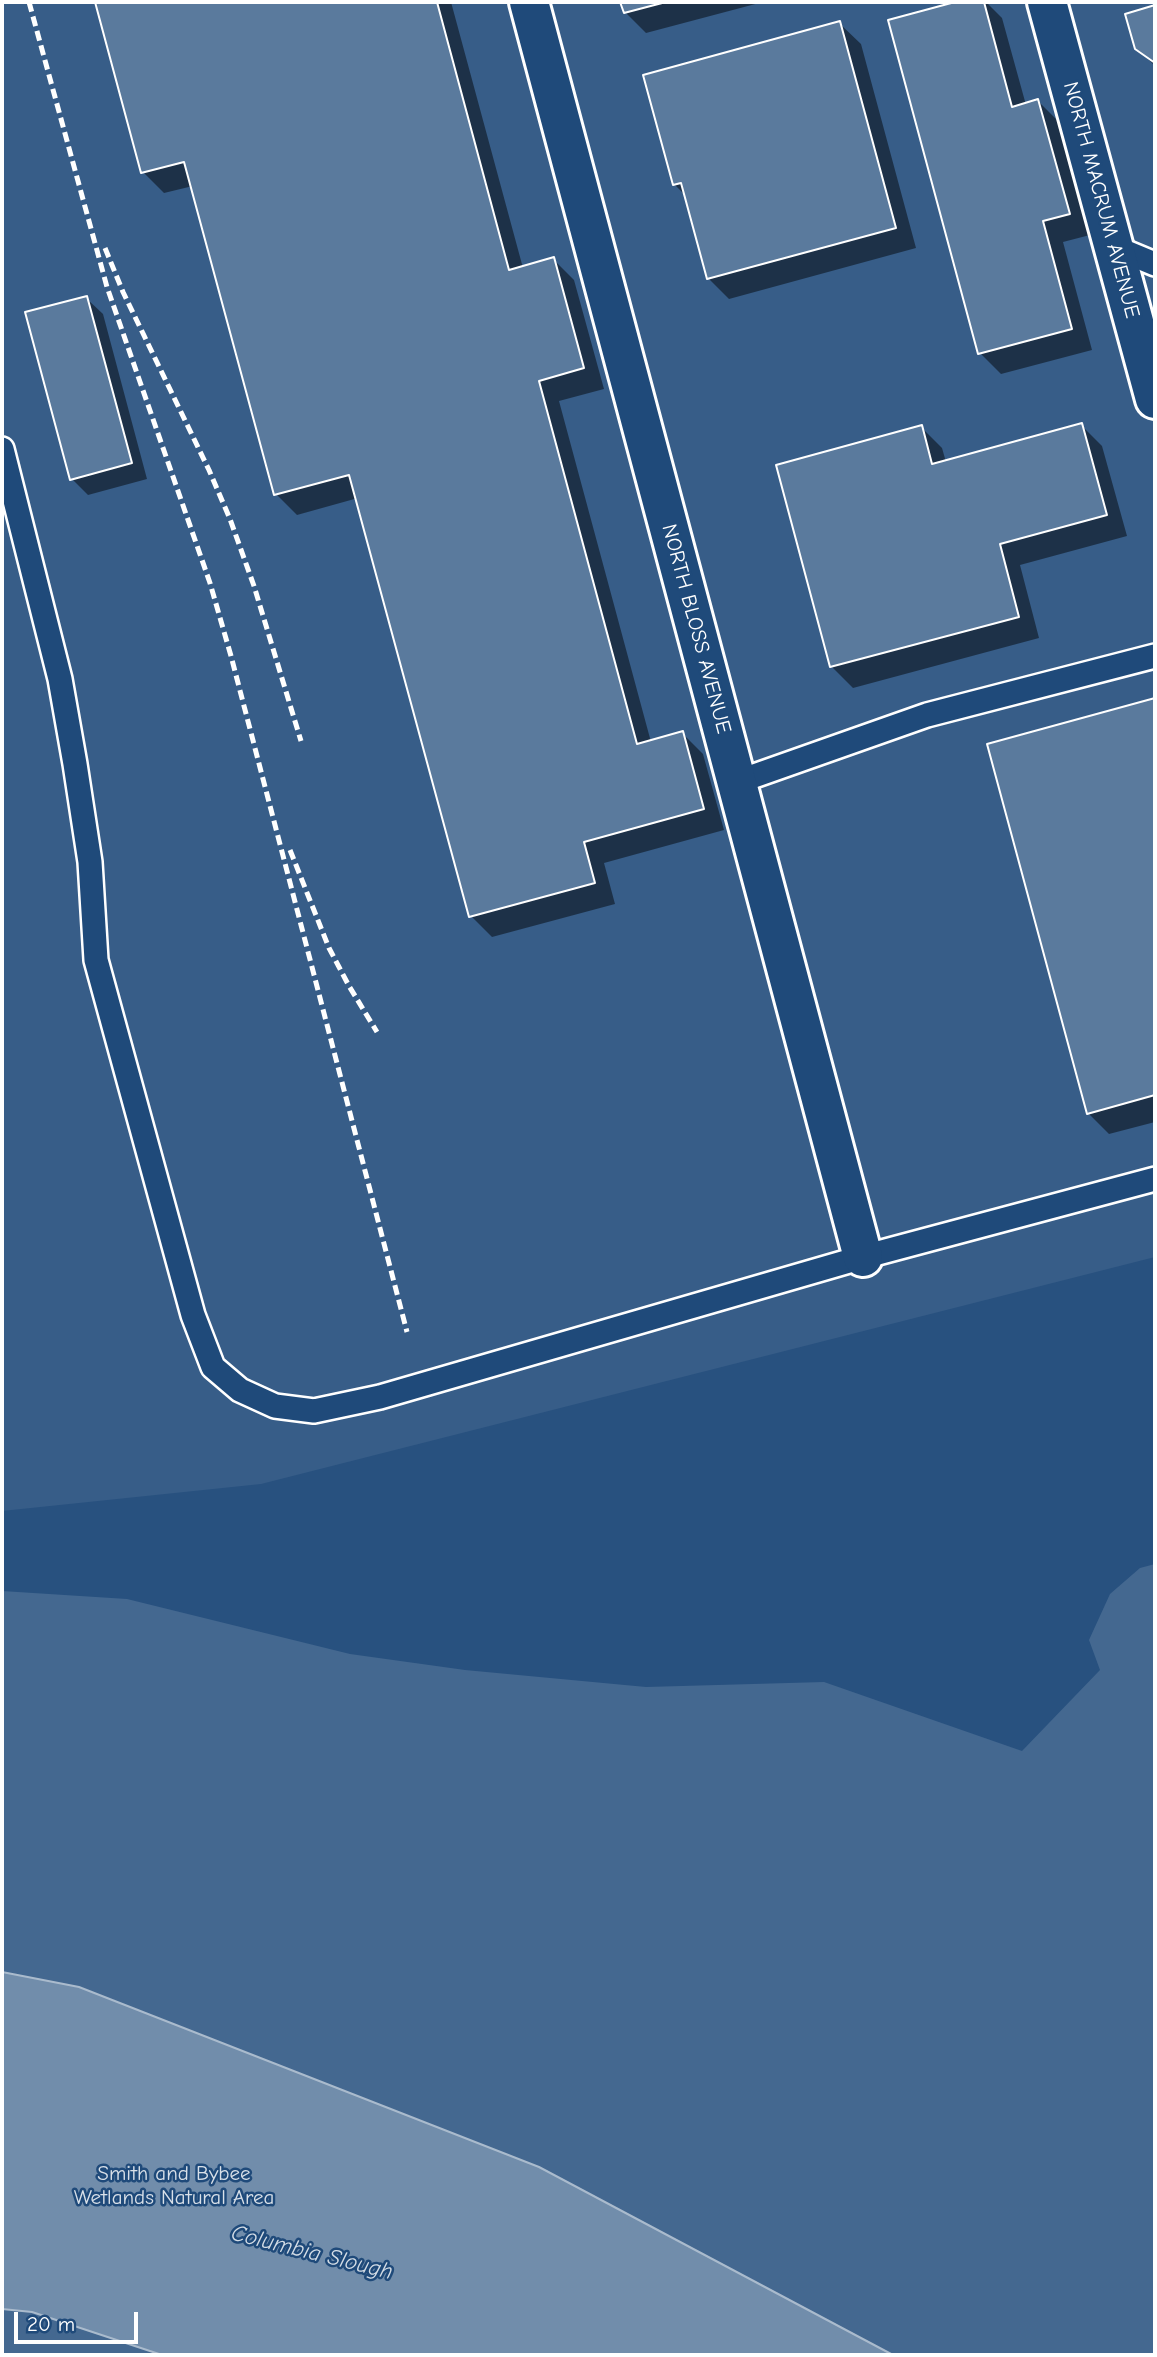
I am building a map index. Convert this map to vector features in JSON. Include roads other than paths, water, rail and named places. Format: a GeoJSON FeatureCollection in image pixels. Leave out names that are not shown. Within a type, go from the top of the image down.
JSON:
{"type":"FeatureCollection","features":[{"type":"Feature","properties":{"kind":"street","name":"NORTH BLOSS AVENUE"},"geometry":{"type":"LineString","coordinates":[[529,2],[863,1257]]}},
{"type":"Feature","properties":{"kind":"street","name":"NORTH MACRUM AVENUE"},"geometry":{"type":"LineString","coordinates":[[1047,2],[1155,399]]}},
{"type":"Feature","properties":{"kind":"lane"},"geometry":{"type":"LineString","coordinates":[[1114,247],[1155,264]]}},
{"type":"Feature","properties":{"kind":"lane"},"geometry":{"type":"LineString","coordinates":[[2,449],[6,482],[60,679],[90,862],[96,960],[193,1315],[213,1367],[240,1390],[275,1406],[314,1411],[380,1397],[863,1257],[1155,1179]]}},
{"type":"Feature","properties":{"kind":"lane"},"geometry":{"type":"LineString","coordinates":[[737,782],[928,715],[1155,656]]}},
{"type":"Feature","properties":{"kind":"water","name":"Columbia Slough"},"geometry":{"type":"Polygon","coordinates":[[[2,1972],[79,1987],[539,2167],[893,2355],[162,2355],[32,2312],[2,2309],[2,1972]]]}},
{"type":"Feature","properties":{"kind":"railway"},"geometry":{"type":"LineString","coordinates":[[29,2],[107,287],[210,583],[231,656],[407,1332]]}},
{"type":"Feature","properties":{"kind":"railway"},"geometry":{"type":"LineString","coordinates":[[105,248],[230,519],[254,586],[301,741]]}},
{"type":"Feature","properties":{"kind":"railway"},"geometry":{"type":"LineString","coordinates":[[290,850],[329,948],[377,1032]]}},
{"type":"Feature","properties":{"kind":"park label","name":"Smith and Bybee Wetlands Natural Area"},"geometry":{"type":"Point","coordinates":[174,2186]}}]}
